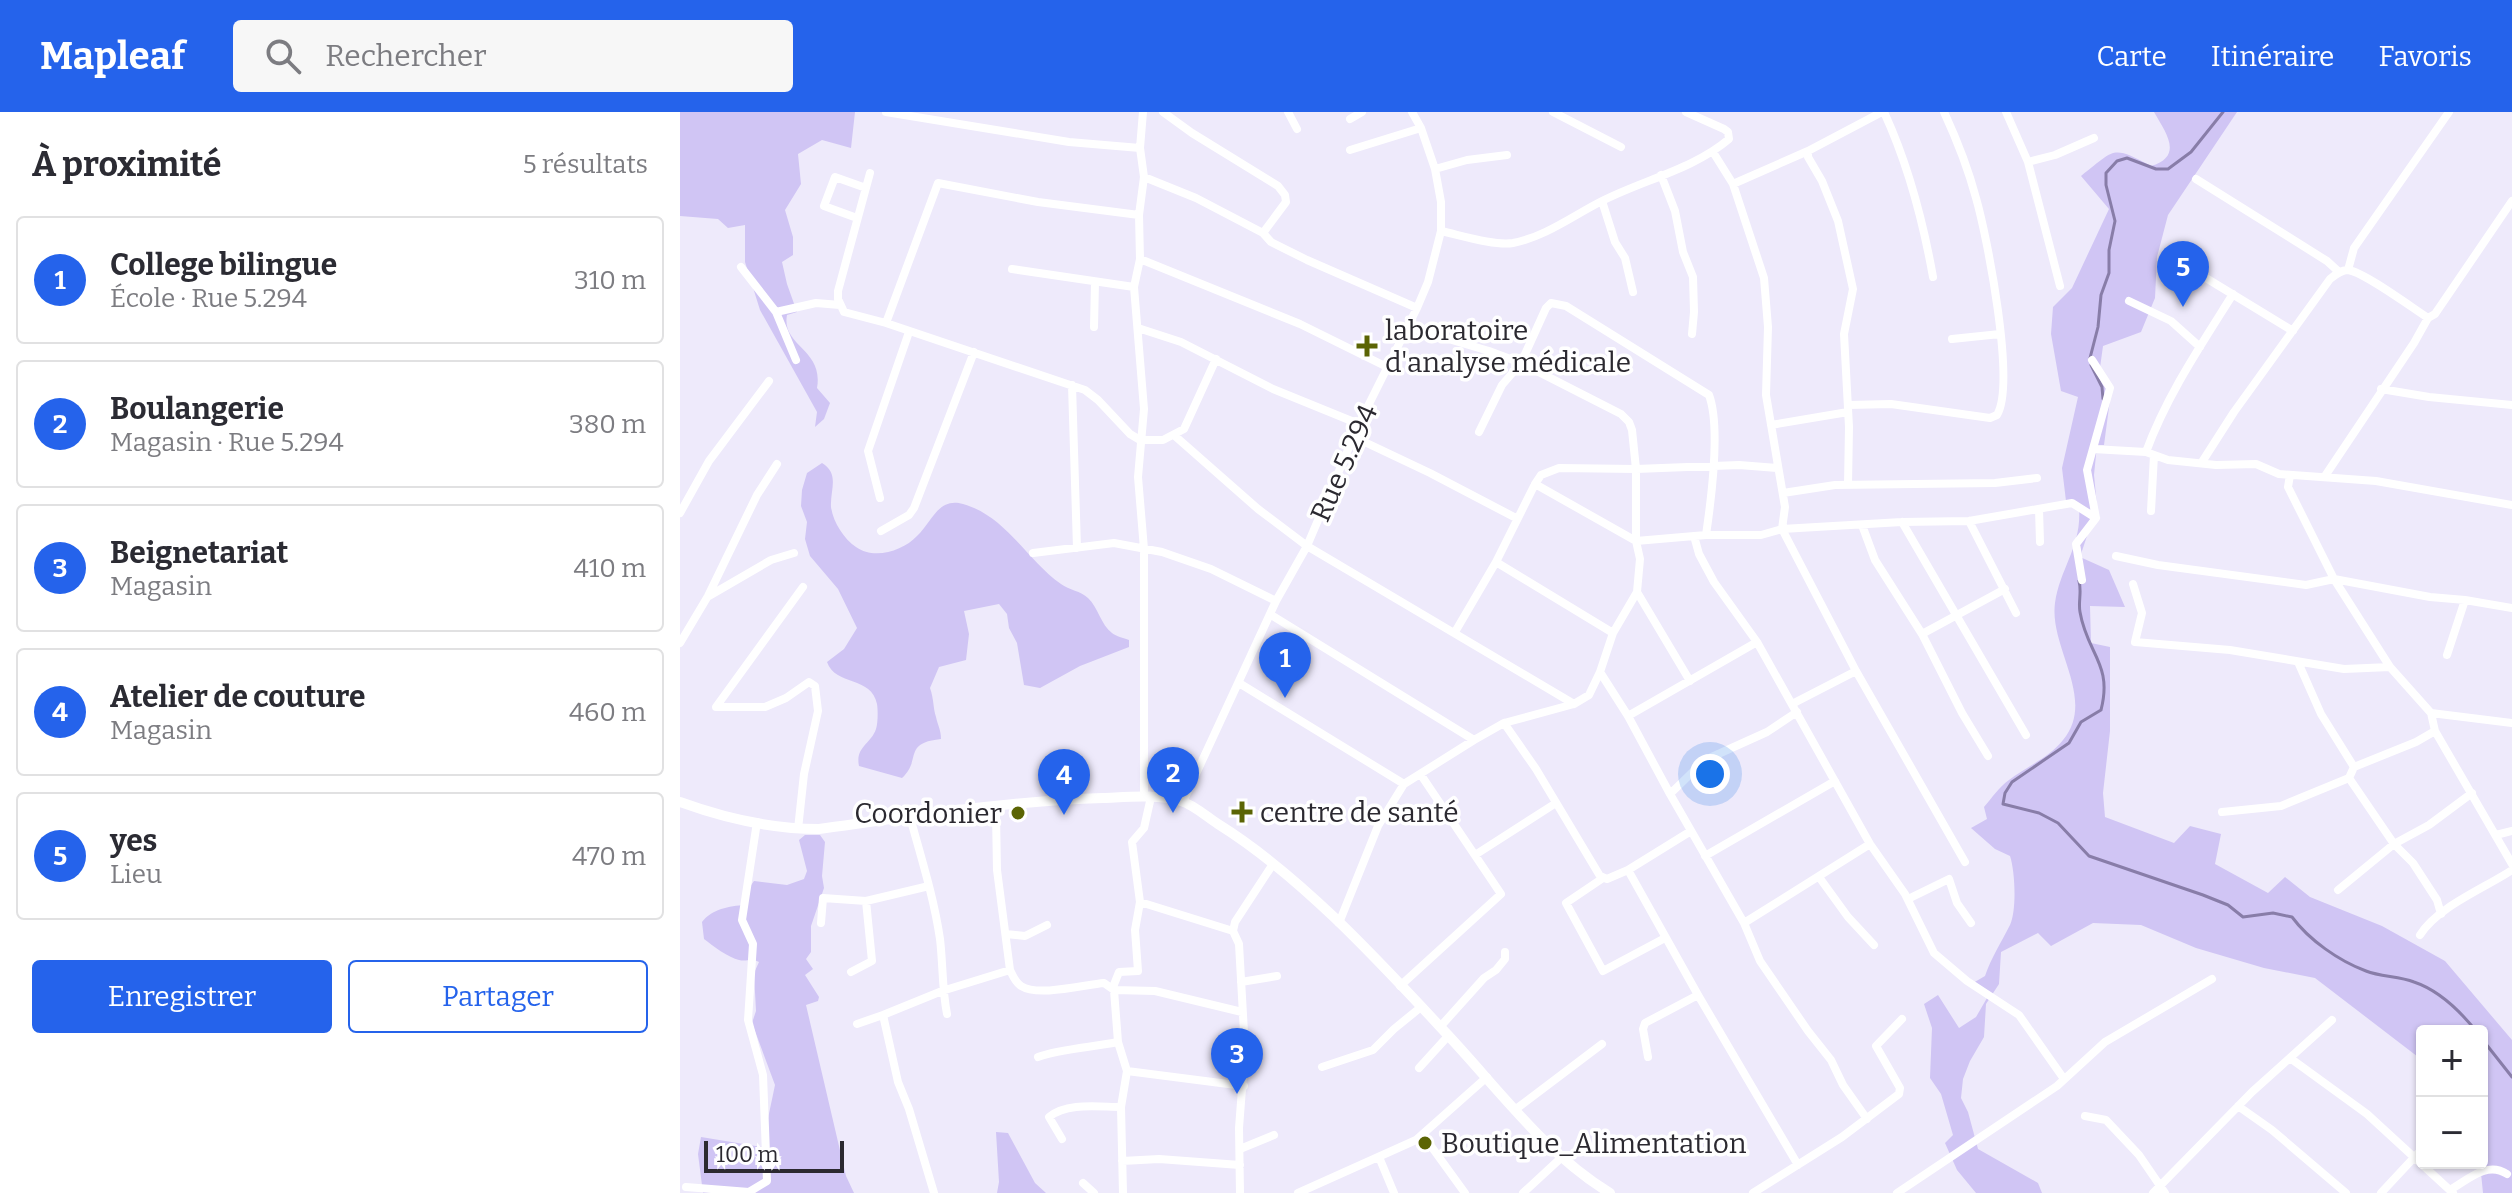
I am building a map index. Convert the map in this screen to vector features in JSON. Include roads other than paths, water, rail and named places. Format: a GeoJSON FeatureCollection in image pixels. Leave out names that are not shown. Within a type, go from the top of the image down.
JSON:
{"type":"FeatureCollection","features":[{"type":"Feature","properties":{"kind":"street"},"geometry":{"type":"LineString","coordinates":[[886,112],[1069,142],[1140,148]]}},
{"type":"Feature","properties":{"kind":"street"},"geometry":{"type":"LineString","coordinates":[[1123,1193],[1121,1107],[1127,1071],[1118,1042],[1113,989],[1119,972],[1138,971],[1135,930],[1140,902],[1132,842],[1144,828],[1147,797],[1144,549],[1138,477],[1144,409],[1134,287],[1140,259],[1143,112]]}},
{"type":"Feature","properties":{"kind":"street"},"geometry":{"type":"LineString","coordinates":[[1163,112],[1278,186],[1286,202],[1263,233]]}},
{"type":"Feature","properties":{"kind":"street"},"geometry":{"type":"LineString","coordinates":[[1288,112],[1297,129]]}},
{"type":"Feature","properties":{"kind":"street"},"geometry":{"type":"LineString","coordinates":[[1350,119],[1362,112]]}},
{"type":"Feature","properties":{"kind":"street"},"geometry":{"type":"LineString","coordinates":[[1414,114],[1426,112]]}},
{"type":"Feature","properties":{"kind":"street"},"geometry":{"type":"LineString","coordinates":[[1554,112],[1621,147]]}},
{"type":"Feature","properties":{"kind":"street"},"geometry":{"type":"LineString","coordinates":[[1441,231],[1515,243],[1713,152],[1729,139],[1728,132],[1686,112]]}},
{"type":"Feature","properties":{"kind":"street"},"geometry":{"type":"LineString","coordinates":[[1733,184],[1808,151],[1883,112],[1901,152],[1920,213],[1933,277]]}},
{"type":"Feature","properties":{"kind":"street"},"geometry":{"type":"LineString","coordinates":[[1771,425],[1848,408],[1891,404],[1990,418],[2001,409],[2004,373],[1987,246],[1977,201],[1957,139],[1944,112]]}},
{"type":"Feature","properties":{"kind":"street"},"geometry":{"type":"LineString","coordinates":[[2006,112],[2028,162],[2060,286]]}},
{"type":"Feature","properties":{"kind":"street"},"geometry":{"type":"LineString","coordinates":[[2202,462],[2234,412],[2330,279],[2343,271],[2354,248],[2449,112]]}},
{"type":"Feature","properties":{"kind":"street","name":"Rue 5.294"},"geometry":{"type":"LineString","coordinates":[[1183,802],[1276,601],[1307,546],[1359,424],[1428,282],[1441,231],[1441,202],[1435,169],[1414,114]]}},
{"type":"Feature","properties":{"kind":"street"},"geometry":{"type":"LineString","coordinates":[[1350,150],[1421,128]]}},
{"type":"Feature","properties":{"kind":"street"},"geometry":{"type":"LineString","coordinates":[[2028,162],[2055,155],[2094,138]]}},
{"type":"Feature","properties":{"kind":"street"},"geometry":{"type":"LineString","coordinates":[[1808,151],[1838,221],[1853,289],[1844,334],[1848,485]]}},
{"type":"Feature","properties":{"kind":"street"},"geometry":{"type":"LineString","coordinates":[[1713,152],[1733,184],[1764,278],[1768,327],[1766,395],[1783,493],[1782,529],[1856,671],[1965,862]]}},
{"type":"Feature","properties":{"kind":"street"},"geometry":{"type":"LineString","coordinates":[[1435,169],[1467,160],[1507,155]]}},
{"type":"Feature","properties":{"kind":"street"},"geometry":{"type":"LineString","coordinates":[[870,173],[838,291],[844,312],[1072,385],[1091,394],[1130,434],[1140,440],[1163,440],[1184,429],[1216,359]]}},
{"type":"Feature","properties":{"kind":"street"},"geometry":{"type":"LineString","coordinates":[[1661,175],[1675,211],[1683,252],[1693,277],[1692,334]]}},
{"type":"Feature","properties":{"kind":"street"},"geometry":{"type":"LineString","coordinates":[[857,218],[824,206],[835,177],[866,188]]}},
{"type":"Feature","properties":{"kind":"street"},"geometry":{"type":"LineString","coordinates":[[1144,177],[1188,194],[1307,260],[1417,308]]}},
{"type":"Feature","properties":{"kind":"street"},"geometry":{"type":"LineString","coordinates":[[2196,179],[2343,271],[2364,276],[2428,318]]}},
{"type":"Feature","properties":{"kind":"street"},"geometry":{"type":"LineString","coordinates":[[886,323],[938,183],[1038,202],[1139,215]]}},
{"type":"Feature","properties":{"kind":"street"},"geometry":{"type":"LineString","coordinates":[[1602,201],[1615,242],[1625,258],[1633,292]]}},
{"type":"Feature","properties":{"kind":"street"},"geometry":{"type":"LineString","coordinates":[[2325,476],[2428,318],[2435,314],[2508,213],[2512,201]]}},
{"type":"Feature","properties":{"kind":"street"},"geometry":{"type":"LineString","coordinates":[[1140,259],[1300,324],[1387,367]]}},
{"type":"Feature","properties":{"kind":"street"},"geometry":{"type":"LineString","coordinates":[[2163,260],[2201,275],[2293,331]]}},
{"type":"Feature","properties":{"kind":"street"},"geometry":{"type":"LineString","coordinates":[[741,267],[776,312],[796,360]]}},
{"type":"Feature","properties":{"kind":"street"},"geometry":{"type":"LineString","coordinates":[[1012,269],[1134,287]]}},
{"type":"Feature","properties":{"kind":"street"},"geometry":{"type":"LineString","coordinates":[[1094,327],[1095,282]]}},
{"type":"Feature","properties":{"kind":"street"},"geometry":{"type":"LineString","coordinates":[[2151,511],[2150,453],[2156,426],[2180,379],[2233,294]]}},
{"type":"Feature","properties":{"kind":"street"},"geometry":{"type":"LineString","coordinates":[[2129,301],[2171,321],[2200,347]]}},
{"type":"Feature","properties":{"kind":"street"},"geometry":{"type":"LineString","coordinates":[[776,312],[816,303],[840,305]]}},
{"type":"Feature","properties":{"kind":"street"},"geometry":{"type":"LineString","coordinates":[[1479,432],[1502,385],[1521,363],[1546,308],[1551,303],[1566,306],[1704,390],[1712,404],[1713,416],[1706,535]]}},
{"type":"Feature","properties":{"kind":"street"},"geometry":{"type":"LineString","coordinates":[[1339,923],[1378,826],[1404,784],[1504,723],[1574,704],[1589,695],[1613,633],[1637,592],[1640,559],[1636,541],[1636,469],[1629,422],[1621,414],[1521,363],[1408,327]]}},
{"type":"Feature","properties":{"kind":"street"},"geometry":{"type":"LineString","coordinates":[[1138,328],[1181,342],[1273,389],[1359,424]]}},
{"type":"Feature","properties":{"kind":"street"},"geometry":{"type":"LineString","coordinates":[[880,498],[868,451],[909,332]]}},
{"type":"Feature","properties":{"kind":"street"},"geometry":{"type":"LineString","coordinates":[[1952,339],[2000,334]]}},
{"type":"Feature","properties":{"kind":"street"},"geometry":{"type":"LineString","coordinates":[[881,531],[909,515],[914,508],[974,352]]}},
{"type":"Feature","properties":{"kind":"street"},"geometry":{"type":"LineString","coordinates":[[2082,580],[2076,544],[2096,518],[2087,470],[2110,388],[2092,360]]}},
{"type":"Feature","properties":{"kind":"street"},"geometry":{"type":"LineString","coordinates":[[680,513],[709,461],[769,381]]}},
{"type":"Feature","properties":{"kind":"street"},"geometry":{"type":"LineString","coordinates":[[1072,385],[1077,548]]}},
{"type":"Feature","properties":{"kind":"street"},"geometry":{"type":"LineString","coordinates":[[2381,389],[2512,405]]}},
{"type":"Feature","properties":{"kind":"street"},"geometry":{"type":"LineString","coordinates":[[1175,436],[1258,509],[1307,546],[1574,704]]}},
{"type":"Feature","properties":{"kind":"street"},"geometry":{"type":"LineString","coordinates":[[1354,437],[1516,518]]}},
{"type":"Feature","properties":{"kind":"street"},"geometry":{"type":"LineString","coordinates":[[2093,449],[2150,453],[2168,460],[2216,465],[2256,464],[2279,474],[2376,481],[2512,505]]}},
{"type":"Feature","properties":{"kind":"street"},"geometry":{"type":"LineString","coordinates":[[680,643],[685,625],[708,596],[757,495],[777,464]]}},
{"type":"Feature","properties":{"kind":"street"},"geometry":{"type":"LineString","coordinates":[[1455,632],[1496,562],[1535,484],[1550,469],[1739,465],[1777,468]]}},
{"type":"Feature","properties":{"kind":"street"},"geometry":{"type":"LineString","coordinates":[[2290,475],[2288,487],[2334,579],[2390,667],[2431,713],[2435,731],[2512,864]]}},
{"type":"Feature","properties":{"kind":"street"},"geometry":{"type":"LineString","coordinates":[[1783,493],[1818,486],[1995,483],[2037,478]]}},
{"type":"Feature","properties":{"kind":"street"},"geometry":{"type":"LineString","coordinates":[[1535,484],[1636,541],[1706,535],[1761,535],[1782,529],[1969,521],[2072,503],[2096,518]]}},
{"type":"Feature","properties":{"kind":"street"},"geometry":{"type":"LineString","coordinates":[[2039,509],[2040,542]]}},
{"type":"Feature","properties":{"kind":"street"},"geometry":{"type":"LineString","coordinates":[[1969,521],[2016,613]]}},
{"type":"Feature","properties":{"kind":"street"},"geometry":{"type":"LineString","coordinates":[[1902,522],[2026,735]]}},
{"type":"Feature","properties":{"kind":"street"},"geometry":{"type":"LineString","coordinates":[[1862,525],[1875,560],[1922,634],[1962,713],[1988,756]]}},
{"type":"Feature","properties":{"kind":"street"},"geometry":{"type":"LineString","coordinates":[[1694,536],[1699,554],[1714,582],[1757,642],[1870,844],[1908,899],[1934,953],[1967,981],[2019,1015],[2064,1079]]}},
{"type":"Feature","properties":{"kind":"street"},"geometry":{"type":"LineString","coordinates":[[1033,553],[1114,543],[1162,552],[1211,569],[1276,601]]}},
{"type":"Feature","properties":{"kind":"street"},"geometry":{"type":"LineString","coordinates":[[708,596],[771,560],[794,553]]}},
{"type":"Feature","properties":{"kind":"street"},"geometry":{"type":"LineString","coordinates":[[2116,556],[2158,565],[2306,585],[2334,579],[2512,608]]}},
{"type":"Feature","properties":{"kind":"street"},"geometry":{"type":"LineString","coordinates":[[1496,562],[1613,633]]}},
{"type":"Feature","properties":{"kind":"street"},"geometry":{"type":"LineString","coordinates":[[2133,584],[2142,613],[2135,642],[2230,650],[2359,670],[2390,667]]}},
{"type":"Feature","properties":{"kind":"street"},"geometry":{"type":"LineString","coordinates":[[798,829],[804,774],[818,711],[815,686],[809,682],[765,707],[716,707],[803,587]]}},
{"type":"Feature","properties":{"kind":"street"},"geometry":{"type":"LineString","coordinates":[[1922,634],[2005,589]]}},
{"type":"Feature","properties":{"kind":"street"},"geometry":{"type":"LineString","coordinates":[[1637,592],[1690,681]]}},
{"type":"Feature","properties":{"kind":"street"},"geometry":{"type":"LineString","coordinates":[[2447,655],[2465,600]]}},
{"type":"Feature","properties":{"kind":"street"},"geometry":{"type":"LineString","coordinates":[[1271,615],[1474,740]]}},
{"type":"Feature","properties":{"kind":"street"},"geometry":{"type":"LineString","coordinates":[[1628,716],[1757,642]]}},
{"type":"Feature","properties":{"kind":"street"},"geometry":{"type":"LineString","coordinates":[[2298,662],[2321,714],[2354,767]]}},
{"type":"Feature","properties":{"kind":"street"},"geometry":{"type":"LineString","coordinates":[[1670,794],[1705,760],[1767,732],[1795,708],[1856,671]]}},
{"type":"Feature","properties":{"kind":"street"},"geometry":{"type":"LineString","coordinates":[[1600,672],[1744,923],[1760,961],[1831,1060],[1843,1085],[1867,1119]]}},
{"type":"Feature","properties":{"kind":"street"},"geometry":{"type":"LineString","coordinates":[[1239,683],[1404,784]]}},
{"type":"Feature","properties":{"kind":"street"},"geometry":{"type":"LineString","coordinates":[[2431,713],[2512,723]]}},
{"type":"Feature","properties":{"kind":"street"},"geometry":{"type":"LineString","coordinates":[[1504,723],[1603,878]]}},
{"type":"Feature","properties":{"kind":"street"},"geometry":{"type":"LineString","coordinates":[[2222,812],[2281,806],[2349,778],[2354,767],[2435,731]]}},
{"type":"Feature","properties":{"kind":"street"},"geometry":{"type":"LineString","coordinates":[[1400,986],[1501,894],[1421,775]]}},
{"type":"Feature","properties":{"kind":"street"},"geometry":{"type":"LineString","coordinates":[[2349,778],[2394,844],[2413,863],[2437,900],[2441,914]]}},
{"type":"Feature","properties":{"kind":"street"},"geometry":{"type":"LineString","coordinates":[[1705,856],[1835,781]]}},
{"type":"Feature","properties":{"kind":"street"},"geometry":{"type":"LineString","coordinates":[[2338,890],[2394,844],[2429,825],[2472,793]]}},
{"type":"Feature","properties":{"kind":"street"},"geometry":{"type":"LineString","coordinates":[[680,802],[716,815],[798,829],[1059,800],[1147,797],[1183,802],[1233,833],[1273,864],[1339,923],[1562,1157],[1610,1193]]}},
{"type":"Feature","properties":{"kind":"street"},"geometry":{"type":"LineString","coordinates":[[1475,855],[1556,803]]}},
{"type":"Feature","properties":{"kind":"street"},"geometry":{"type":"LineString","coordinates":[[992,808],[996,814],[997,870],[1010,970],[1024,988],[1041,990],[1104,983],[1113,989],[1155,991],[1242,1012]]}},
{"type":"Feature","properties":{"kind":"street"},"geometry":{"type":"LineString","coordinates":[[910,817],[940,942],[942,991],[947,1014]]}},
{"type":"Feature","properties":{"kind":"street"},"geometry":{"type":"LineString","coordinates":[[686,1187],[749,1192],[767,1181],[763,1075],[748,1020],[753,944],[742,920],[757,822]]}},
{"type":"Feature","properties":{"kind":"street"},"geometry":{"type":"LineString","coordinates":[[1665,938],[1603,971],[1566,903],[1603,878],[1611,878],[1628,870],[1691,831]]}},
{"type":"Feature","properties":{"kind":"street"},"geometry":{"type":"LineString","coordinates":[[2496,835],[2512,831]]}},
{"type":"Feature","properties":{"kind":"street"},"geometry":{"type":"LineString","coordinates":[[1744,923],[1870,844]]}},
{"type":"Feature","properties":{"kind":"street"},"geometry":{"type":"LineString","coordinates":[[1240,1193],[1245,1050],[1239,944],[1233,931],[1235,922],[1273,864]]}},
{"type":"Feature","properties":{"kind":"street"},"geometry":{"type":"LineString","coordinates":[[1628,870],[1798,1165]]}},
{"type":"Feature","properties":{"kind":"street"},"geometry":{"type":"LineString","coordinates":[[2420,935],[2425,926],[2441,914],[2512,870]]}},
{"type":"Feature","properties":{"kind":"street"},"geometry":{"type":"LineString","coordinates":[[1819,877],[1848,917],[1874,945]]}},
{"type":"Feature","properties":{"kind":"street"},"geometry":{"type":"LineString","coordinates":[[1908,899],[1949,879],[1957,903],[1971,923]]}},
{"type":"Feature","properties":{"kind":"street"},"geometry":{"type":"LineString","coordinates":[[821,923],[823,898],[866,901],[929,886]]}},
{"type":"Feature","properties":{"kind":"street"},"geometry":{"type":"LineString","coordinates":[[851,972],[872,961],[866,901]]}},
{"type":"Feature","properties":{"kind":"street"},"geometry":{"type":"LineString","coordinates":[[1140,902],[1233,931]]}},
{"type":"Feature","properties":{"kind":"street"},"geometry":{"type":"LineString","coordinates":[[1006,934],[1025,936],[1047,925]]}},
{"type":"Feature","properties":{"kind":"street"},"geometry":{"type":"LineString","coordinates":[[1440,1027],[1484,978],[1496,970],[1505,959],[1505,952]]}},
{"type":"Feature","properties":{"kind":"street"},"geometry":{"type":"LineString","coordinates":[[857,1024],[942,991],[1010,970]]}},
{"type":"Feature","properties":{"kind":"street"},"geometry":{"type":"LineString","coordinates":[[1241,982],[1277,976]]}},
{"type":"Feature","properties":{"kind":"street"},"geometry":{"type":"LineString","coordinates":[[1897,1193],[2064,1079],[2105,1042],[2212,979]]}},
{"type":"Feature","properties":{"kind":"street"},"geometry":{"type":"LineString","coordinates":[[1648,1057],[1644,1041],[1645,1023],[1698,995]]}},
{"type":"Feature","properties":{"kind":"street"},"geometry":{"type":"LineString","coordinates":[[1322,1067],[1373,1050],[1421,1007]]}},
{"type":"Feature","properties":{"kind":"street"},"geometry":{"type":"LineString","coordinates":[[883,1015],[898,1082],[934,1193]]}},
{"type":"Feature","properties":{"kind":"street"},"geometry":{"type":"LineString","coordinates":[[1753,1193],[1867,1119],[1899,1094],[1900,1088],[1876,1046],[1902,1019]]}},
{"type":"Feature","properties":{"kind":"street"},"geometry":{"type":"LineString","coordinates":[[2153,1193],[2162,1189],[2238,1106],[2332,1020]]}},
{"type":"Feature","properties":{"kind":"street"},"geometry":{"type":"LineString","coordinates":[[1419,1068],[1449,1035]]}},
{"type":"Feature","properties":{"kind":"street"},"geometry":{"type":"LineString","coordinates":[[1038,1057],[1051,1052],[1118,1042]]}},
{"type":"Feature","properties":{"kind":"street"},"geometry":{"type":"LineString","coordinates":[[1516,1109],[1602,1044]]}},
{"type":"Feature","properties":{"kind":"street"},"geometry":{"type":"LineString","coordinates":[[2290,1058],[2367,1114],[2452,1192],[2490,1168],[2498,1168],[2507,1174]]}},
{"type":"Feature","properties":{"kind":"street"},"geometry":{"type":"LineString","coordinates":[[1127,1071],[1244,1086]]}},
{"type":"Feature","properties":{"kind":"street"},"geometry":{"type":"LineString","coordinates":[[1298,1193],[1423,1135],[1487,1077]]}},
{"type":"Feature","properties":{"kind":"street"},"geometry":{"type":"LineString","coordinates":[[2238,1106],[2272,1130],[2346,1193]]}},
{"type":"Feature","properties":{"kind":"street"},"geometry":{"type":"LineString","coordinates":[[1062,1139],[1049,1117],[1054,1113],[1080,1108],[1121,1107]]}},
{"type":"Feature","properties":{"kind":"street"},"geometry":{"type":"LineString","coordinates":[[2085,1116],[2106,1120],[2139,1155],[2162,1189]]}},
{"type":"Feature","properties":{"kind":"street"},"geometry":{"type":"LineString","coordinates":[[1240,1149],[1274,1135]]}},
{"type":"Feature","properties":{"kind":"street"},"geometry":{"type":"LineString","coordinates":[[1423,1135],[1460,1191]]}},
{"type":"Feature","properties":{"kind":"street"},"geometry":{"type":"LineString","coordinates":[[1379,1157],[1394,1193]]}},
{"type":"Feature","properties":{"kind":"street"},"geometry":{"type":"LineString","coordinates":[[1523,1193],[1562,1157]]}},
{"type":"Feature","properties":{"kind":"street"},"geometry":{"type":"LineString","coordinates":[[2381,1193],[2415,1157]]}},
{"type":"Feature","properties":{"kind":"street"},"geometry":{"type":"LineString","coordinates":[[1122,1161],[1159,1159],[1240,1165]]}},
{"type":"Feature","properties":{"kind":"street"},"geometry":{"type":"LineString","coordinates":[[1083,1183],[1094,1193]]}},
{"type":"Feature","properties":{"kind":"waterway"},"geometry":{"type":"LineString","coordinates":[[2090,358],[2098,327],[2101,295],[2109,273],[2109,250],[2115,221],[2106,173],[2117,161],[2127,158],[2156,169],[2168,169],[2191,152],[2223,112]]}},
{"type":"Feature","properties":{"kind":"waterway"},"geometry":{"type":"LineString","coordinates":[[2091,365],[2102,387],[2103,399]]}},
{"type":"Feature","properties":{"kind":"waterway"},"geometry":{"type":"LineString","coordinates":[[2079,581],[2083,626],[2104,681],[2101,710],[2081,722],[2069,743],[2012,782],[2003,804],[2039,813],[2058,823],[2089,856],[2203,895],[2228,905],[2243,917],[2273,913],[2292,917],[2316,942],[2345,962],[2432,990],[2471,1025]]}},
{"type":"Feature","properties":{"kind":"waterway"},"geometry":{"type":"LineString","coordinates":[[2488,1047],[2512,1077]]}},
{"type":"Feature","properties":{"kind":"place","name":"yes"},"geometry":{"type":"Point","coordinates":[2183,307]}},
{"type":"Feature","properties":{"kind":"place","name":"laboratoire d'analyse médicale"},"geometry":{"type":"Point","coordinates":[1367,346]}},
{"type":"Feature","properties":{"kind":"place","name":"College bilingue"},"geometry":{"type":"Point","coordinates":[1285,698]}},
{"type":"Feature","properties":{"kind":"place","name":"centre de santé"},"geometry":{"type":"Point","coordinates":[1242,812]}},
{"type":"Feature","properties":{"kind":"place","name":"Coordonier"},"geometry":{"type":"Point","coordinates":[1018,813]}},
{"type":"Feature","properties":{"kind":"place","name":"Boulangerie"},"geometry":{"type":"Point","coordinates":[1173,813]}},
{"type":"Feature","properties":{"kind":"place","name":"Atelier de couture"},"geometry":{"type":"Point","coordinates":[1064,815]}},
{"type":"Feature","properties":{"kind":"place","name":"Beignetariat"},"geometry":{"type":"Point","coordinates":[1237,1094]}},
{"type":"Feature","properties":{"kind":"place","name":"Boutique_Alimentation"},"geometry":{"type":"Point","coordinates":[1425,1143]}}]}
